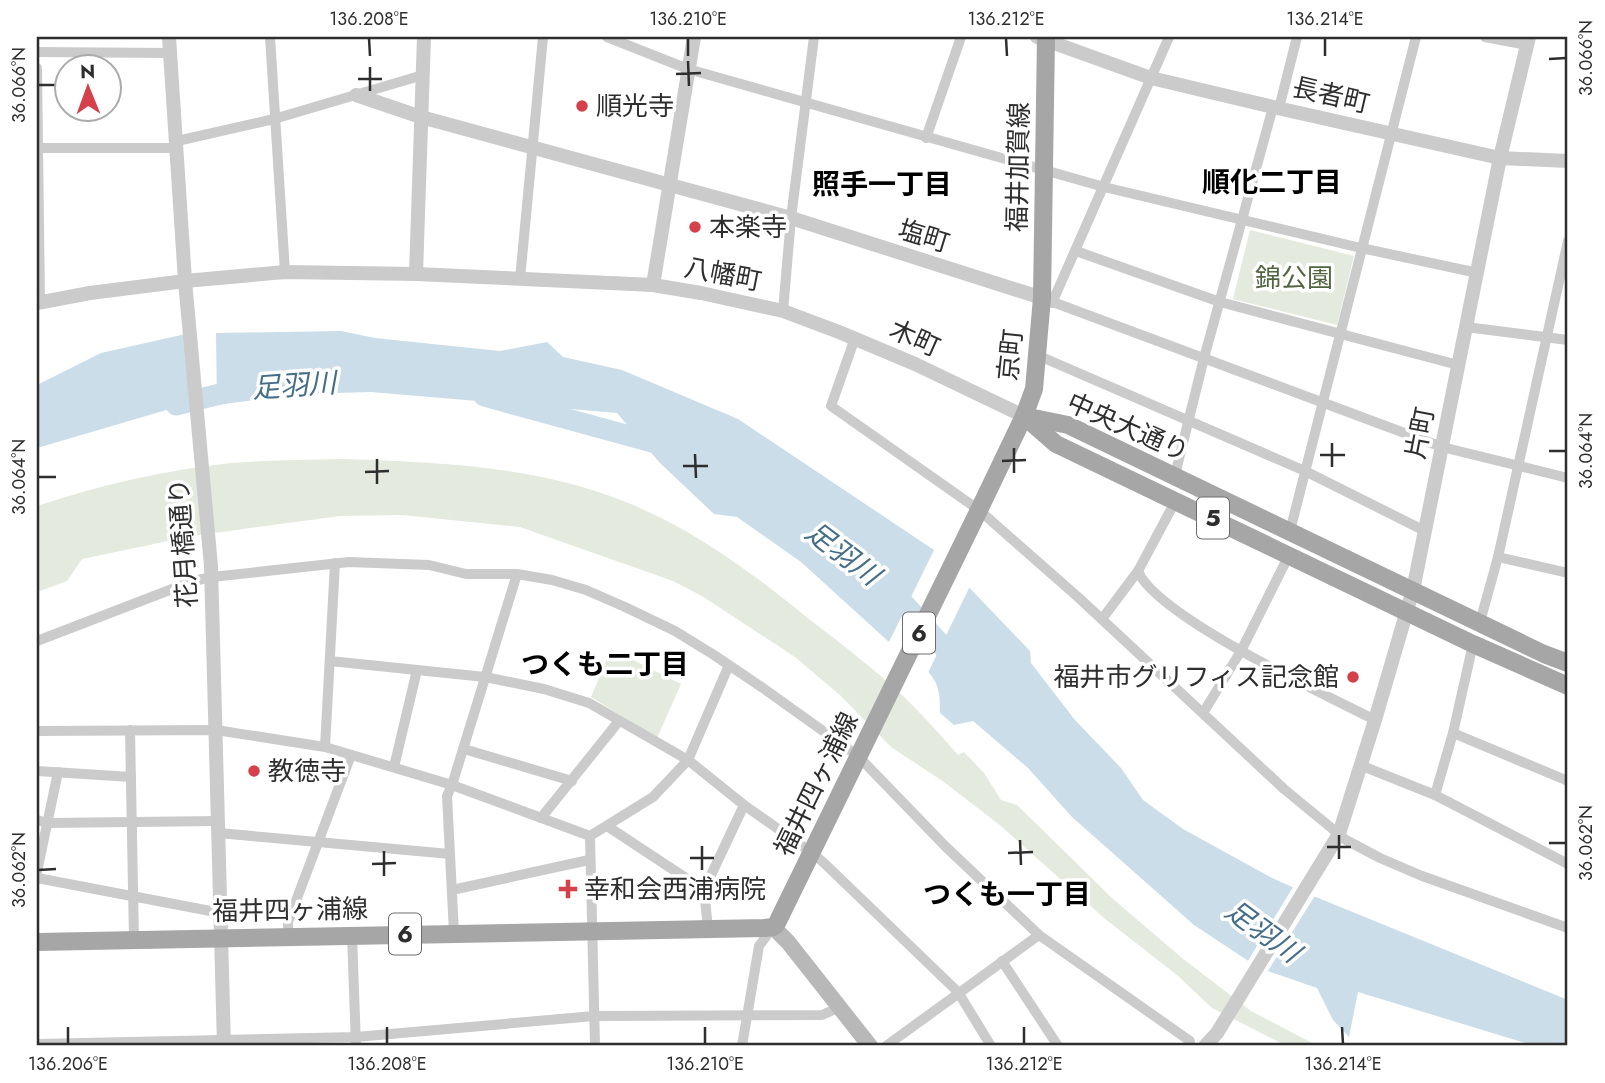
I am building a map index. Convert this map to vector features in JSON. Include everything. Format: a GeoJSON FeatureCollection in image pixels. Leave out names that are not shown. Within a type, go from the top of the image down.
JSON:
{"type":"FeatureCollection","features":[{"type":"Feature","properties":{"kind":"main road","name":"福井加賀線"},"geometry":{"type":"LineString","coordinates":[[1043,37],[1047,301]]}},
{"type":"Feature","properties":{"kind":"main road","name":"京町"},"geometry":{"type":"LineString","coordinates":[[1024,416],[1034,389],[1047,301]]}},
{"type":"Feature","properties":{"kind":"main road","name":"中央大通り"},"geometry":{"type":"LineString","coordinates":[[1024,416],[1064,423],[1544,654],[1568,663]]}},
{"type":"Feature","properties":{"kind":"main road","name":"中央大通り"},"geometry":{"type":"LineString","coordinates":[[1024,416],[1056,444],[1473,644],[1568,686]]}},
{"type":"Feature","properties":{"kind":"main road","name":"福井四ヶ浦線"},"geometry":{"type":"LineString","coordinates":[[37,942],[773,927],[778,922],[1024,416]]}},
{"type":"Feature","properties":{"kind":"main road"},"geometry":{"type":"LineString","coordinates":[[773,927],[788,942],[870,1046]]}},
{"type":"Feature","properties":{"kind":"street","name":"花月橋通り"},"geometry":{"type":"LineString","coordinates":[[169,37],[186,287],[211,571],[224,1044]]}},
{"type":"Feature","properties":{"kind":"street"},"geometry":{"type":"LineString","coordinates":[[270,37],[285,272]]}},
{"type":"Feature","properties":{"kind":"street"},"geometry":{"type":"LineString","coordinates":[[415,274],[424,37]]}},
{"type":"Feature","properties":{"kind":"street"},"geometry":{"type":"LineString","coordinates":[[520,279],[543,37]]}},
{"type":"Feature","properties":{"kind":"street"},"geometry":{"type":"LineString","coordinates":[[607,37],[688,69],[1044,171],[1242,220],[1478,273]]}},
{"type":"Feature","properties":{"kind":"street"},"geometry":{"type":"LineString","coordinates":[[653,285],[694,37]]}},
{"type":"Feature","properties":{"kind":"street"},"geometry":{"type":"LineString","coordinates":[[783,311],[791,218],[814,37]]}},
{"type":"Feature","properties":{"kind":"street"},"geometry":{"type":"LineString","coordinates":[[926,138],[961,37]]}},
{"type":"Feature","properties":{"kind":"street","name":"長者町"},"geometry":{"type":"LineString","coordinates":[[1043,37],[1152,78],[1276,108],[1500,158],[1568,161]]}},
{"type":"Feature","properties":{"kind":"street","name":"京町"},"geometry":{"type":"LineString","coordinates":[[1047,301],[1076,251],[1170,37]]}},
{"type":"Feature","properties":{"kind":"street"},"geometry":{"type":"LineString","coordinates":[[1175,475],[1242,220],[1297,37]]}},
{"type":"Feature","properties":{"kind":"street"},"geometry":{"type":"LineString","coordinates":[[1290,531],[1416,37]]}},
{"type":"Feature","properties":{"kind":"street"},"geometry":{"type":"LineString","coordinates":[[1485,37],[1528,41]]}},
{"type":"Feature","properties":{"kind":"street","name":"片町"},"geometry":{"type":"LineString","coordinates":[[1214,1041],[1339,834],[1375,720],[1413,590],[1500,158],[1528,41]]}},
{"type":"Feature","properties":{"kind":"street"},"geometry":{"type":"LineString","coordinates":[[37,52],[170,53]]}},
{"type":"Feature","properties":{"kind":"street"},"geometry":{"type":"LineString","coordinates":[[37,68],[38,302]]}},
{"type":"Feature","properties":{"kind":"street"},"geometry":{"type":"LineString","coordinates":[[37,148],[177,144],[274,119],[423,75]]}},
{"type":"Feature","properties":{"kind":"street","name":"塩町"},"geometry":{"type":"LineString","coordinates":[[356,95],[421,117],[791,218],[1047,301]]}},
{"type":"Feature","properties":{"kind":"street"},"geometry":{"type":"LineString","coordinates":[[1480,622],[1498,557],[1568,241]]}},
{"type":"Feature","properties":{"kind":"street"},"geometry":{"type":"LineString","coordinates":[[1076,251],[1220,302],[1458,365]]}},
{"type":"Feature","properties":{"kind":"street","name":"八幡町"},"geometry":{"type":"LineString","coordinates":[[38,302],[90,293],[186,287],[285,272],[415,274],[653,285],[783,311]]}},
{"type":"Feature","properties":{"kind":"street"},"geometry":{"type":"LineString","coordinates":[[1047,301],[1442,447],[1568,478]]}},
{"type":"Feature","properties":{"kind":"street","name":"木町"},"geometry":{"type":"LineString","coordinates":[[783,311],[915,364],[1024,416]]}},
{"type":"Feature","properties":{"kind":"street"},"geometry":{"type":"LineString","coordinates":[[1466,327],[1568,341]]}},
{"type":"Feature","properties":{"kind":"street"},"geometry":{"type":"LineString","coordinates":[[855,338],[831,406],[977,513],[1102,619],[1284,789],[1339,834],[1380,859],[1568,928]]}},
{"type":"Feature","properties":{"kind":"street"},"geometry":{"type":"LineString","coordinates":[[1037,355],[1305,471],[1425,531]]}},
{"type":"Feature","properties":{"kind":"street"},"geometry":{"type":"LineString","coordinates":[[1102,619],[1138,571],[1176,500]]}},
{"type":"Feature","properties":{"kind":"street"},"geometry":{"type":"LineString","coordinates":[[1203,713],[1241,651],[1289,555]]}},
{"type":"Feature","properties":{"kind":"street"},"geometry":{"type":"LineString","coordinates":[[1498,557],[1568,573]]}},
{"type":"Feature","properties":{"kind":"street"},"geometry":{"type":"LineString","coordinates":[[325,747],[335,563]]}},
{"type":"Feature","properties":{"kind":"street"},"geometry":{"type":"LineString","coordinates":[[37,641],[193,581],[211,571],[335,563],[429,565],[467,574],[517,574],[586,590],[675,631],[860,752],[946,847],[1039,935],[1190,1041]]}},
{"type":"Feature","properties":{"kind":"street"},"geometry":{"type":"LineString","coordinates":[[1138,571],[1141,579],[1163,601],[1241,651],[1375,720]]}},
{"type":"Feature","properties":{"kind":"street"},"geometry":{"type":"LineString","coordinates":[[454,933],[447,796],[453,785],[517,574]]}},
{"type":"Feature","properties":{"kind":"street"},"geometry":{"type":"LineString","coordinates":[[1435,795],[1453,733],[1473,644]]}},
{"type":"Feature","properties":{"kind":"street"},"geometry":{"type":"LineString","coordinates":[[330,661],[485,677],[544,689],[589,703],[619,720],[688,761],[811,852],[958,992],[991,1046]]}},
{"type":"Feature","properties":{"kind":"street"},"geometry":{"type":"LineString","coordinates":[[590,836],[653,797],[688,761],[729,665]]}},
{"type":"Feature","properties":{"kind":"street"},"geometry":{"type":"LineString","coordinates":[[394,767],[416,670]]}},
{"type":"Feature","properties":{"kind":"street"},"geometry":{"type":"LineString","coordinates":[[541,818],[619,720]]}},
{"type":"Feature","properties":{"kind":"street"},"geometry":{"type":"LineString","coordinates":[[130,730],[134,940]]}},
{"type":"Feature","properties":{"kind":"street"},"geometry":{"type":"LineString","coordinates":[[37,731],[216,730],[325,747],[453,785],[590,836]]}},
{"type":"Feature","properties":{"kind":"street"},"geometry":{"type":"LineString","coordinates":[[1453,733],[1568,781]]}},
{"type":"Feature","properties":{"kind":"street"},"geometry":{"type":"LineString","coordinates":[[464,748],[572,780]]}},
{"type":"Feature","properties":{"kind":"street"},"geometry":{"type":"LineString","coordinates":[[288,936],[288,922],[351,755]]}},
{"type":"Feature","properties":{"kind":"street"},"geometry":{"type":"LineString","coordinates":[[1360,765],[1435,795],[1568,864]]}},
{"type":"Feature","properties":{"kind":"street"},"geometry":{"type":"LineString","coordinates":[[37,771],[131,777]]}},
{"type":"Feature","properties":{"kind":"street"},"geometry":{"type":"LineString","coordinates":[[37,872],[42,822],[58,772]]}},
{"type":"Feature","properties":{"kind":"street"},"geometry":{"type":"LineString","coordinates":[[708,928],[704,890],[744,805]]}},
{"type":"Feature","properties":{"kind":"street"},"geometry":{"type":"LineString","coordinates":[[42,822],[218,827],[319,842],[450,853]]}},
{"type":"Feature","properties":{"kind":"street"},"geometry":{"type":"LineString","coordinates":[[607,826],[704,890]]}},
{"type":"Feature","properties":{"kind":"street"},"geometry":{"type":"LineString","coordinates":[[590,836],[595,1046]]}},
{"type":"Feature","properties":{"kind":"street"},"geometry":{"type":"LineString","coordinates":[[452,890],[589,860]]}},
{"type":"Feature","properties":{"kind":"street"},"geometry":{"type":"LineString","coordinates":[[37,878],[220,913]]}},
{"type":"Feature","properties":{"kind":"street"},"geometry":{"type":"LineString","coordinates":[[742,1046],[759,946],[773,927]]}},
{"type":"Feature","properties":{"kind":"street"},"geometry":{"type":"LineString","coordinates":[[352,935],[356,1042]]}},
{"type":"Feature","properties":{"kind":"street"},"geometry":{"type":"LineString","coordinates":[[886,1046],[1039,935]]}},
{"type":"Feature","properties":{"kind":"street"},"geometry":{"type":"LineString","coordinates":[[1003,961],[1058,1046]]}},
{"type":"Feature","properties":{"kind":"street"},"geometry":{"type":"LineString","coordinates":[[37,1044],[356,1042],[594,1016],[822,1014],[840,1007]]}},
{"type":"Feature","properties":{"kind":"green space","name":"錦公園"},"geometry":{"type":"Polygon","coordinates":[[[1250,230],[1354,256],[1337,325],[1233,299],[1250,230]]]}},
{"type":"Feature","properties":{"kind":"green space"},"geometry":{"type":"Polygon","coordinates":[[[344,459],[441,464],[538,476],[630,504],[658,516],[711,546],[761,581],[877,673],[932,725],[958,755],[964,752],[984,773],[1001,800],[1017,805],[1113,899],[1182,958],[1251,1011],[1318,1046],[1287,1046],[1212,1008],[1177,975],[1104,918],[1001,826],[944,782],[891,747],[841,696],[795,657],[702,596],[673,581],[520,527],[402,515],[340,516],[192,536],[82,559],[67,581],[37,592],[37,506],[109,485],[206,466],[344,459]]]}},
{"type":"Feature","properties":{"kind":"green space"},"geometry":{"type":"Polygon","coordinates":[[[611,649],[681,684],[657,738],[591,697],[611,649]]]}},
{"type":"Feature","properties":{"kind":"water"},"geometry":{"type":"Polygon","coordinates":[[[341,331],[375,338],[500,351],[547,342],[563,357],[622,370],[738,419],[934,550],[889,642],[801,562],[737,517],[714,514],[660,463],[617,413],[371,392],[299,394],[217,405],[216,333],[341,331]]]}},
{"type":"Feature","properties":{"kind":"water"},"geometry":{"type":"Polygon","coordinates":[[[190,333],[197,401],[37,448],[37,385],[101,353],[190,333]]]}},
{"type":"Feature","properties":{"kind":"water"},"geometry":{"type":"Polygon","coordinates":[[[963,581],[1030,651],[1031,663],[1075,720],[1121,768],[1143,800],[1183,829],[1272,878],[1568,1000],[1568,1046],[1535,1046],[1358,992],[1349,1037],[1333,1020],[1317,988],[1259,968],[1194,925],[1072,817],[1028,768],[973,721],[954,725],[940,713],[938,687],[924,667],[963,581]]]}},
{"type":"Feature","properties":{"kind":"pier"},"geometry":{"type":"Polygon","coordinates":[[[961,578],[971,584],[927,675],[920,666],[961,578]]]}},
{"type":"Feature","properties":{"kind":"pier"},"geometry":{"type":"Polygon","coordinates":[[[1295,884],[1316,894],[1266,974],[1257,971],[1246,964],[1295,884]]]}},
{"type":"Feature","properties":{"kind":"waterway","name":"足羽川"},"geometry":{"type":"LineString","coordinates":[[176,405],[244,388]]}},
{"type":"Feature","properties":{"kind":"waterway","name":"足羽川"},"geometry":{"type":"LineString","coordinates":[[484,396],[666,446]]}},
{"type":"Feature","properties":{"kind":"waterway","name":"足羽川"},"geometry":{"type":"LineString","coordinates":[[887,585],[955,660]]}},
{"type":"Feature","properties":{"kind":"place","name":"順光寺"},"geometry":{"type":"Point","coordinates":[582,106]}},
{"type":"Feature","properties":{"kind":"place","name":"本楽寺"},"geometry":{"type":"Point","coordinates":[695,227]}},
{"type":"Feature","properties":{"kind":"place","name":"福井市グリフィス記念館"},"geometry":{"type":"Point","coordinates":[1353,677]}},
{"type":"Feature","properties":{"kind":"place","name":"教徳寺"},"geometry":{"type":"Point","coordinates":[254,771]}},
{"type":"Feature","properties":{"kind":"place","name":"幸和会西浦病院"},"geometry":{"type":"Point","coordinates":[568,889]}},
{"type":"Feature","properties":{"kind":"district","name":"順化二丁目"},"geometry":{"type":"Point","coordinates":[1272,182]}},
{"type":"Feature","properties":{"kind":"district","name":"照手一丁目"},"geometry":{"type":"Point","coordinates":[882,184]}},
{"type":"Feature","properties":{"kind":"district","name":"つくも二丁目"},"geometry":{"type":"Point","coordinates":[605,664]}},
{"type":"Feature","properties":{"kind":"district","name":"つくも一丁目"},"geometry":{"type":"Point","coordinates":[1007,894]}}]}
